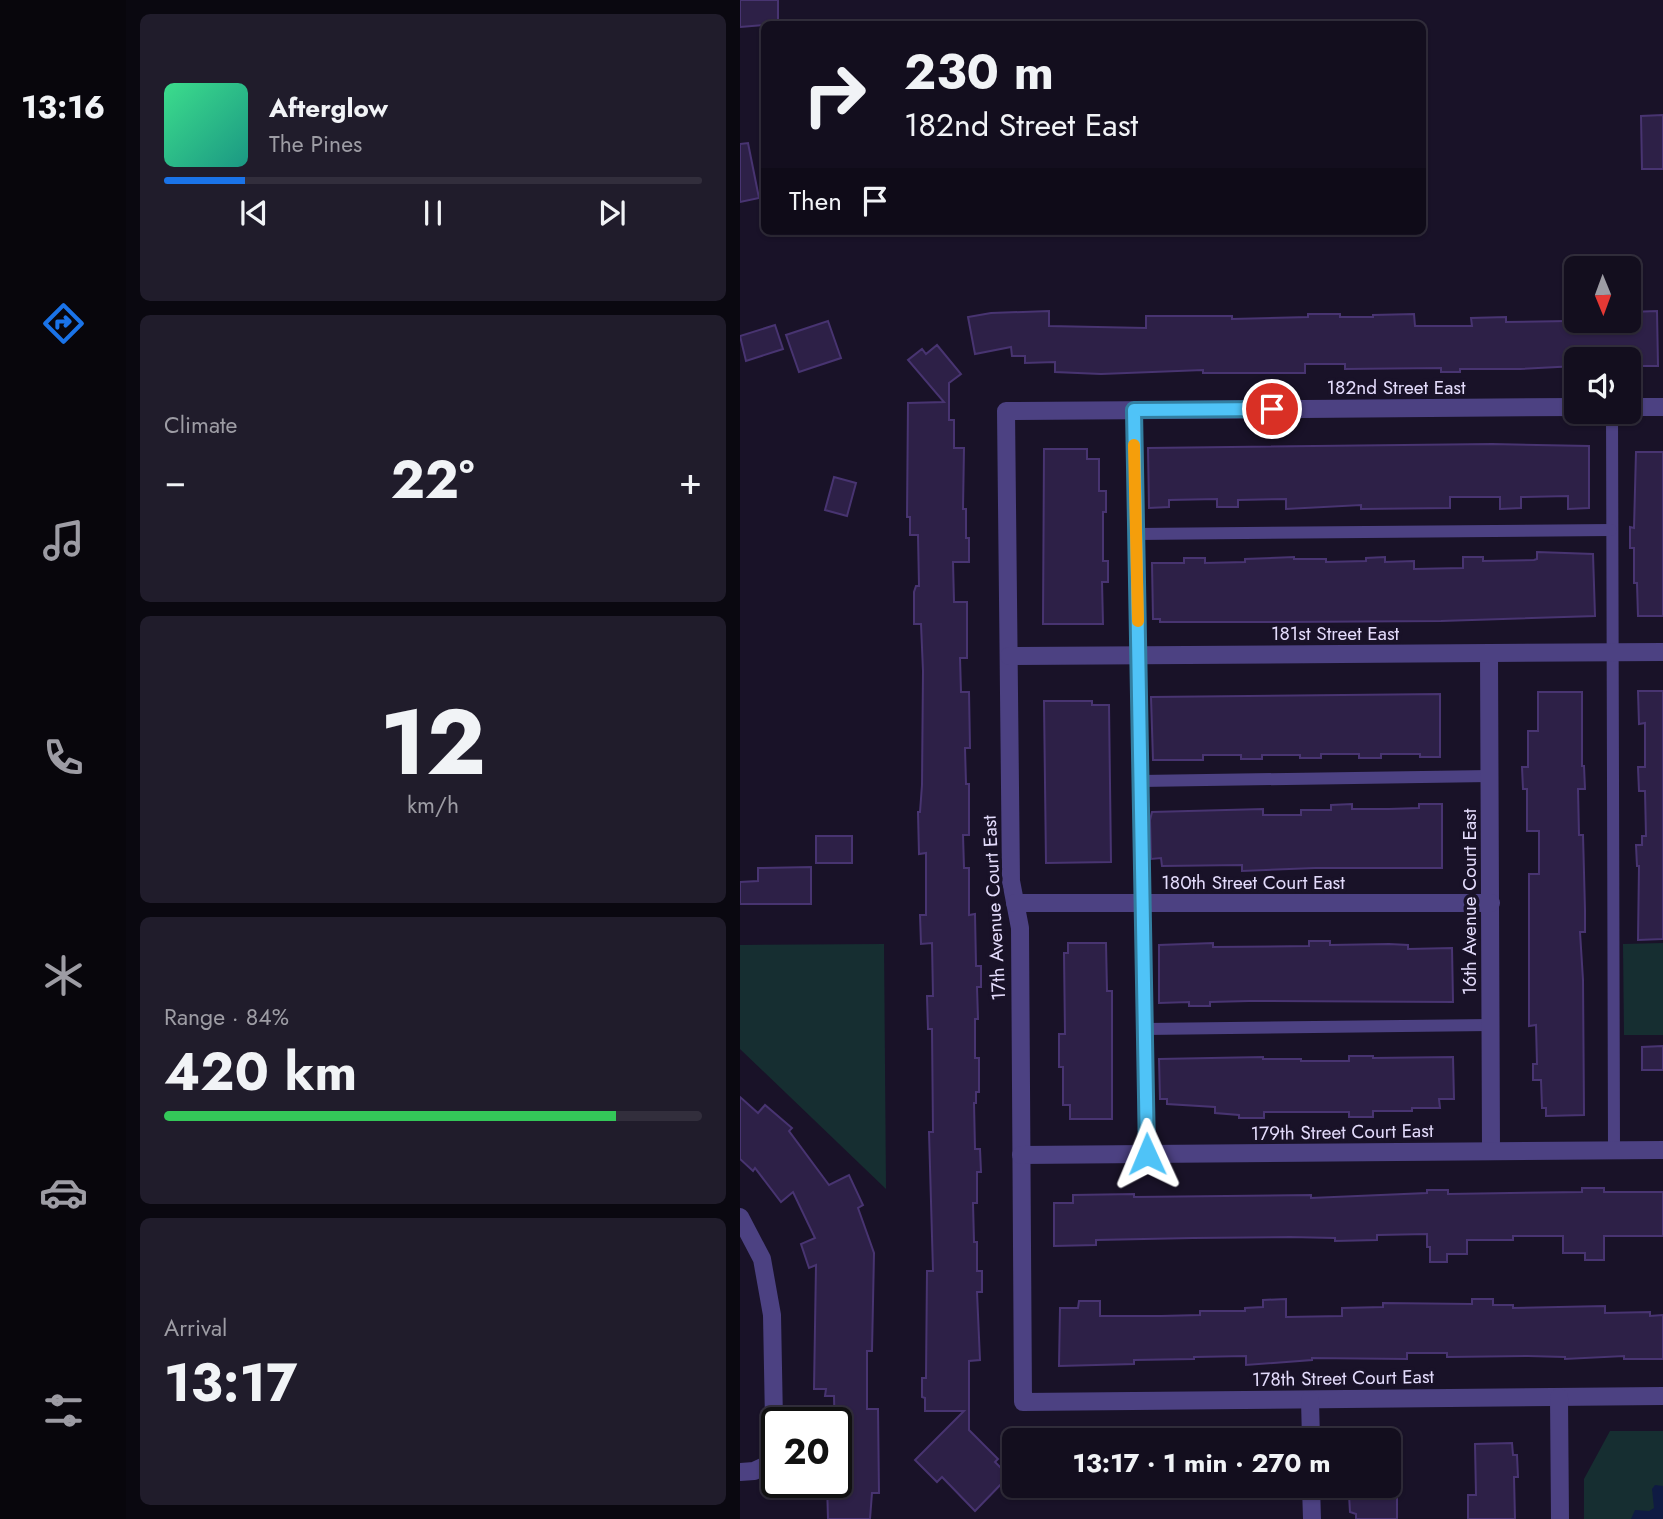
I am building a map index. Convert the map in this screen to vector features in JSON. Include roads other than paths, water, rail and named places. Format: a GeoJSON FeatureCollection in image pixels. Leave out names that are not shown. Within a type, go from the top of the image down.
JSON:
{"type":"FeatureCollection","features":[{"type":"Feature","properties":{"kind":"street","name":"182nd Street East"},"geometry":{"type":"LineString","coordinates":[[1006,411],[1564,407]]}},
{"type":"Feature","properties":{"kind":"street"},"geometry":{"type":"LineString","coordinates":[[1641,407],[1663,407]]}},
{"type":"Feature","properties":{"kind":"street","name":"17th Avenue Court East"},"geometry":{"type":"LineString","coordinates":[[1006,411],[1011,881],[1020,928],[1023,1402]]}},
{"type":"Feature","properties":{"kind":"street","name":"181st Street East"},"geometry":{"type":"LineString","coordinates":[[1008,656],[1663,652]]}},
{"type":"Feature","properties":{"kind":"street","name":"16th Avenue Court East"},"geometry":{"type":"LineString","coordinates":[[1489,653],[1491,1151]]}},
{"type":"Feature","properties":{"kind":"street","name":"180th Street Court East"},"geometry":{"type":"LineString","coordinates":[[1015,903],[1491,903]]}},
{"type":"Feature","properties":{"kind":"street","name":"179th Street Court East"},"geometry":{"type":"LineString","coordinates":[[1021,1155],[1663,1150]]}},
{"type":"Feature","properties":{"kind":"street"},"geometry":{"type":"LineString","coordinates":[[740,1217],[762,1259],[772,1315],[773,1446],[767,1465],[747,1472]]}},
{"type":"Feature","properties":{"kind":"street","name":"178th Street Court East"},"geometry":{"type":"LineString","coordinates":[[1023,1402],[1663,1396]]}},
{"type":"Feature","properties":{"kind":"street"},"geometry":{"type":"LineString","coordinates":[[1559,1397],[1560,1519]]}},
{"type":"Feature","properties":{"kind":"street"},"geometry":{"type":"LineString","coordinates":[[1310,1399],[1311,1428]]}},
{"type":"Feature","properties":{"kind":"street"},"geometry":{"type":"LineString","coordinates":[[1311,1498],[1312,1519]]}},
{"type":"Feature","properties":{"kind":"lane"},"geometry":{"type":"LineString","coordinates":[[1134,410],[1147,1154]]}},
{"type":"Feature","properties":{"kind":"lane"},"geometry":{"type":"LineString","coordinates":[[1612,424],[1614,1150]]}},
{"type":"Feature","properties":{"kind":"lane"},"geometry":{"type":"LineString","coordinates":[[1136,534],[1612,530]]}},
{"type":"Feature","properties":{"kind":"lane"},"geometry":{"type":"LineString","coordinates":[[1140,781],[1490,776]]}},
{"type":"Feature","properties":{"kind":"lane"},"geometry":{"type":"LineString","coordinates":[[1145,1029],[1491,1026]]}},
{"type":"Feature","properties":{"kind":"water"},"geometry":{"type":"Polygon","coordinates":[[[1655,1485],[1663,1486],[1663,1519],[1631,1519],[1635,1510],[1649,1511],[1654,1508],[1652,1489],[1655,1485]]]}}]}
